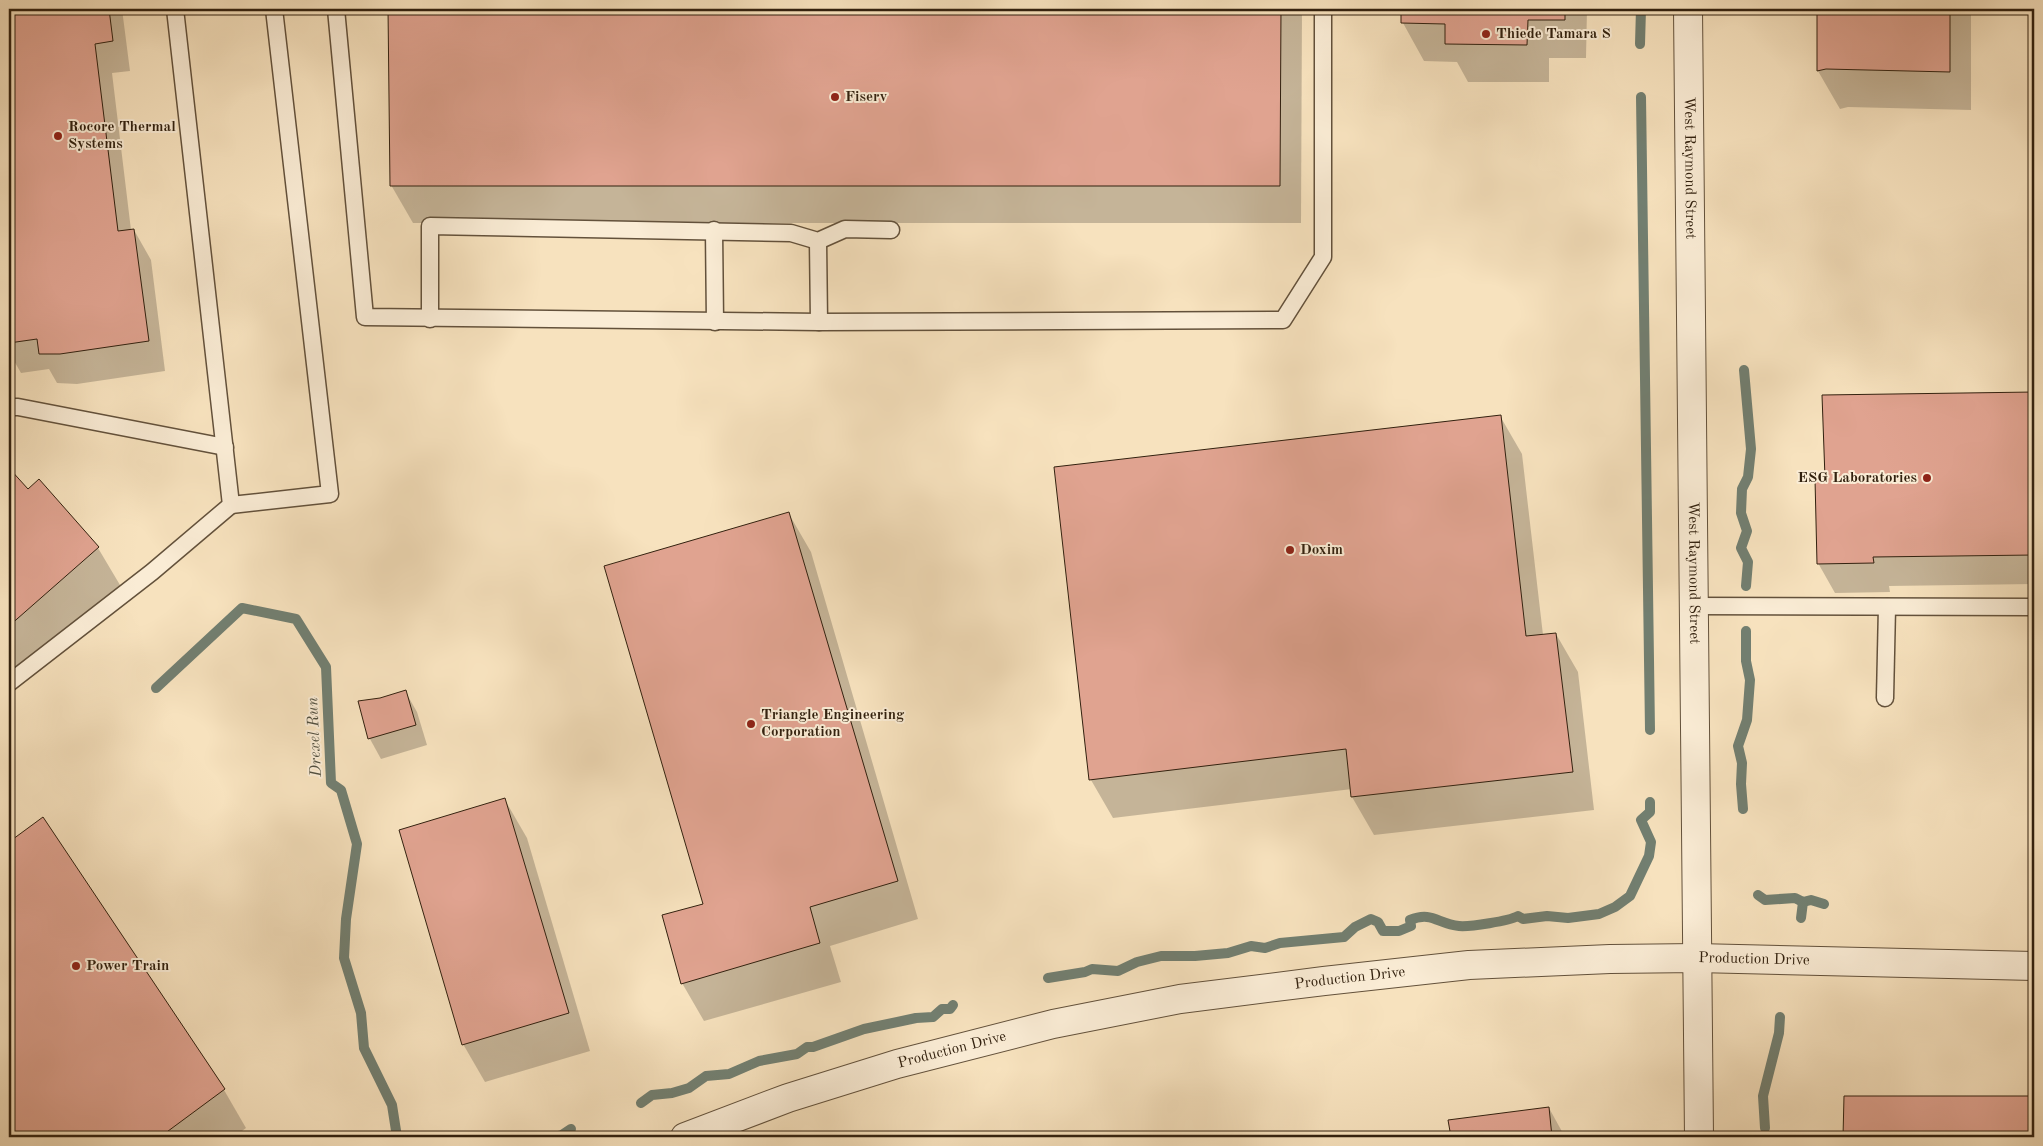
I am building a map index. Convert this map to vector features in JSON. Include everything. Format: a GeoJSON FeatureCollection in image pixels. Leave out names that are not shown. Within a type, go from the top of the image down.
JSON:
{"type":"FeatureCollection","features":[{"type":"Feature","properties":{"kind":"street","name":"West Raymond Street"},"geometry":{"type":"LineString","coordinates":[[1688,9],[1699,1137]]}},
{"type":"Feature","properties":{"kind":"street","name":"Production Drive"},"geometry":{"type":"LineString","coordinates":[[685,1137],[788,1098],[897,1064],[1053,1024],[1180,999],[1469,966],[1697,958],[2034,966]]}},
{"type":"Feature","properties":{"kind":"lane"},"geometry":{"type":"LineString","coordinates":[[175,9],[231,505]]}},
{"type":"Feature","properties":{"kind":"lane"},"geometry":{"type":"LineString","coordinates":[[9,683],[152,572],[231,505],[330,494],[274,9]]}},
{"type":"Feature","properties":{"kind":"lane"},"geometry":{"type":"LineString","coordinates":[[336,9],[365,317],[715,322],[1283,320],[1323,258],[1323,9]]}},
{"type":"Feature","properties":{"kind":"lane"},"geometry":{"type":"LineString","coordinates":[[430,319],[430,226],[714,230],[791,233],[818,241],[845,229],[891,230]]}},
{"type":"Feature","properties":{"kind":"lane"},"geometry":{"type":"LineString","coordinates":[[714,230],[715,322]]}},
{"type":"Feature","properties":{"kind":"lane"},"geometry":{"type":"LineString","coordinates":[[818,241],[819,322]]}},
{"type":"Feature","properties":{"kind":"lane"},"geometry":{"type":"LineString","coordinates":[[9,407],[18,407],[225,447]]}},
{"type":"Feature","properties":{"kind":"lane"},"geometry":{"type":"LineString","coordinates":[[1693,606],[2034,607]]}},
{"type":"Feature","properties":{"kind":"lane"},"geometry":{"type":"LineString","coordinates":[[1885,698],[1887,607]]}},
{"type":"Feature","properties":{"kind":"building","name":"Rocore Thermal Systems"},"geometry":{"type":"Polygon","coordinates":[[[9,9],[109,9],[113,41],[95,44],[118,231],[134,229],[149,341],[60,354],[39,354],[37,339],[9,343],[9,9]]]}},
{"type":"Feature","properties":{"kind":"building","name":"Fiserv"},"geometry":{"type":"Polygon","coordinates":[[[388,9],[1281,9],[1280,186],[390,186],[388,9]]]}},
{"type":"Feature","properties":{"kind":"building","name":"Thiede Tamara S"},"geometry":{"type":"Polygon","coordinates":[[[1401,9],[1565,9],[1565,20],[1528,20],[1527,45],[1445,44],[1445,24],[1401,23],[1401,9]]]}},
{"type":"Feature","properties":{"kind":"building"},"geometry":{"type":"Polygon","coordinates":[[[1817,9],[1950,9],[1950,72],[1826,69],[1817,71],[1817,9]]]}},
{"type":"Feature","properties":{"kind":"building","name":"ESG Laboratories"},"geometry":{"type":"Polygon","coordinates":[[[2034,392],[2034,555],[1873,557],[1874,563],[1817,564],[1815,479],[1825,478],[1822,395],[2034,392]]]}},
{"type":"Feature","properties":{"kind":"building","name":"Doxim"},"geometry":{"type":"Polygon","coordinates":[[[1501,415],[1526,636],[1556,633],[1573,772],[1351,797],[1346,749],[1089,780],[1054,467],[1501,415]]]}},
{"type":"Feature","properties":{"kind":"building"},"geometry":{"type":"Polygon","coordinates":[[[9,468],[28,489],[39,479],[99,547],[9,626],[9,468]]]}},
{"type":"Feature","properties":{"kind":"building","name":"Triangle Engineering Corporation"},"geometry":{"type":"Polygon","coordinates":[[[789,512],[898,881],[810,907],[820,943],[681,984],[662,915],[703,904],[604,566],[789,512]]]}},
{"type":"Feature","properties":{"kind":"building"},"geometry":{"type":"Polygon","coordinates":[[[406,690],[416,725],[368,739],[358,701],[380,698],[406,690]]]}},
{"type":"Feature","properties":{"kind":"building"},"geometry":{"type":"Polygon","coordinates":[[[505,798],[569,1013],[462,1045],[399,830],[505,798]]]}},
{"type":"Feature","properties":{"kind":"building","name":"Power Train"},"geometry":{"type":"Polygon","coordinates":[[[43,817],[225,1089],[160,1137],[9,1137],[9,842],[43,817]]]}},
{"type":"Feature","properties":{"kind":"building"},"geometry":{"type":"Polygon","coordinates":[[[1844,1096],[2034,1096],[2034,1137],[1843,1137],[1844,1096]]]}},
{"type":"Feature","properties":{"kind":"building"},"geometry":{"type":"Polygon","coordinates":[[[1549,1107],[1552,1137],[1451,1137],[1448,1120],[1549,1107]]]}},
{"type":"Feature","properties":{"kind":"waterway"},"geometry":{"type":"LineString","coordinates":[[1640,44],[1641,9]]}},
{"type":"Feature","properties":{"kind":"waterway"},"geometry":{"type":"LineString","coordinates":[[1641,97],[1650,730]]}},
{"type":"Feature","properties":{"kind":"waterway"},"geometry":{"type":"LineString","coordinates":[[1744,370],[1751,449],[1748,477],[1742,489],[1741,513],[1747,531],[1741,548],[1748,562],[1746,586]]}},
{"type":"Feature","properties":{"kind":"waterway","name":"Drexel Run"},"geometry":{"type":"LineString","coordinates":[[156,688],[242,608],[296,619],[326,667],[331,783],[341,790],[357,844],[346,919],[344,958],[361,1013],[364,1048],[392,1105],[397,1137]]}},
{"type":"Feature","properties":{"kind":"waterway"},"geometry":{"type":"LineString","coordinates":[[1743,809],[1742,763],[1738,746],[1747,720],[1750,680],[1746,661],[1746,631]]}},
{"type":"Feature","properties":{"kind":"waterway"},"geometry":{"type":"LineString","coordinates":[[1048,978],[1085,972],[1092,969],[1118,971],[1137,962],[1161,956],[1195,956],[1228,953],[1251,946],[1265,948],[1280,943],[1344,937],[1355,927],[1371,919],[1378,922],[1383,931],[1399,931],[1411,926],[1410,920],[1424,917],[1430,917],[1452,925],[1464,926],[1498,922],[1518,916],[1523,919],[1547,916],[1568,918],[1599,914],[1615,907],[1630,896],[1649,856],[1651,842],[1641,820],[1650,812],[1650,802]]}},
{"type":"Feature","properties":{"kind":"waterway"},"geometry":{"type":"LineString","coordinates":[[1758,895],[1765,900],[1795,898],[1803,902],[1811,900],[1824,904]]}},
{"type":"Feature","properties":{"kind":"waterway"},"geometry":{"type":"LineString","coordinates":[[1801,918],[1803,902]]}},
{"type":"Feature","properties":{"kind":"waterway"},"geometry":{"type":"LineString","coordinates":[[641,1103],[652,1095],[672,1093],[689,1088],[706,1076],[729,1074],[759,1061],[797,1054],[807,1047],[813,1047],[864,1029],[916,1018],[933,1017],[942,1009],[950,1009],[953,1005]]}},
{"type":"Feature","properties":{"kind":"waterway"},"geometry":{"type":"LineString","coordinates":[[1765,1128],[1763,1096],[1779,1033],[1780,1017]]}},
{"type":"Feature","properties":{"kind":"waterway"},"geometry":{"type":"LineString","coordinates":[[554,1137],[562,1135],[571,1129]]}},
{"type":"Feature","properties":{"kind":"place","name":"Thiede Tamara S"},"geometry":{"type":"Point","coordinates":[1486,34]}},
{"type":"Feature","properties":{"kind":"place","name":"Fiserv"},"geometry":{"type":"Point","coordinates":[835,97]}},
{"type":"Feature","properties":{"kind":"place","name":"Rocore Thermal Systems"},"geometry":{"type":"Point","coordinates":[58,136]}},
{"type":"Feature","properties":{"kind":"place","name":"ESG Laboratories"},"geometry":{"type":"Point","coordinates":[1927,478]}},
{"type":"Feature","properties":{"kind":"place","name":"Doxim"},"geometry":{"type":"Point","coordinates":[1290,550]}},
{"type":"Feature","properties":{"kind":"place","name":"Triangle Engineering Corporation"},"geometry":{"type":"Point","coordinates":[751,724]}},
{"type":"Feature","properties":{"kind":"place","name":"Power Train"},"geometry":{"type":"Point","coordinates":[76,966]}}]}
